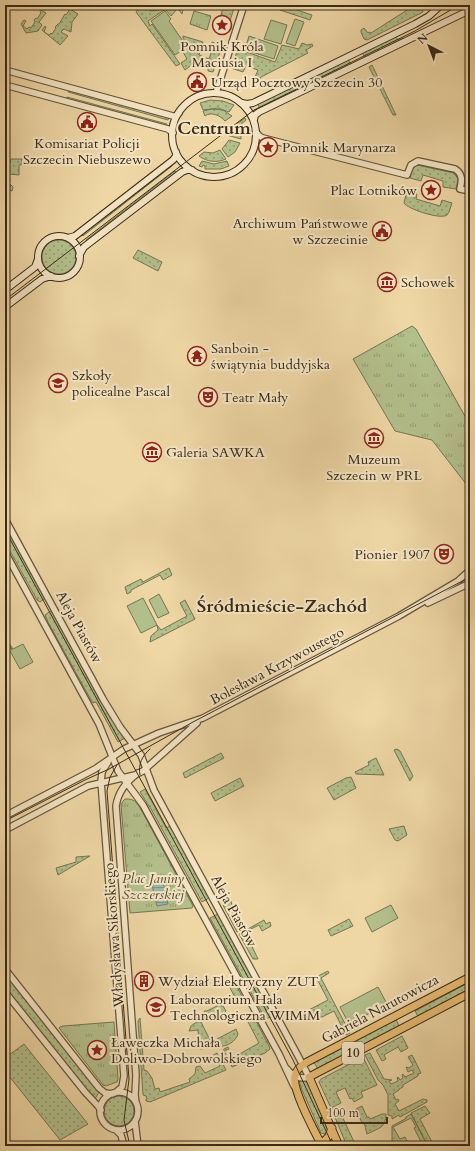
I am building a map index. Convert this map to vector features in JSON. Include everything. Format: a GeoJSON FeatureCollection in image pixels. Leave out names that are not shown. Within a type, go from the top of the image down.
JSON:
{"type":"FeatureCollection","features":[{"type":"Feature","properties":{"kind":"main road"},"geometry":{"type":"LineString","coordinates":[[242,103],[248,104],[254,102],[415,24],[428,17],[441,5]]}},
{"type":"Feature","properties":{"kind":"main road"},"geometry":{"type":"LineString","coordinates":[[254,120],[255,116],[259,112],[470,10]]}},
{"type":"Feature","properties":{"kind":"main road"},"geometry":{"type":"LineString","coordinates":[[208,93],[231,96],[242,103],[249,110],[254,120],[256,132],[255,144],[252,153],[246,162],[236,170],[214,177],[203,175],[192,170],[183,163],[176,152],[173,132],[175,121],[186,104],[195,98],[208,93]]}},
{"type":"Feature","properties":{"kind":"main road"},"geometry":{"type":"LineString","coordinates":[[5,290],[35,267],[40,247],[48,239],[57,236],[68,238],[75,236],[176,157],[176,152]]}},
{"type":"Feature","properties":{"kind":"main road"},"geometry":{"type":"LineString","coordinates":[[5,307],[42,279],[51,276],[60,277],[70,274],[77,267],[84,247],[182,172],[192,170]]}},
{"type":"Feature","properties":{"kind":"main road"},"geometry":{"type":"LineString","coordinates":[[68,238],[76,245],[80,256]]}},
{"type":"Feature","properties":{"kind":"main road"},"geometry":{"type":"LineString","coordinates":[[38,259],[42,268],[51,276]]}},
{"type":"Feature","properties":{"kind":"main road","name":"Gabriela Narutowicza"},"geometry":{"type":"LineString","coordinates":[[303,1064],[470,977]]}},
{"type":"Feature","properties":{"kind":"main road","name":"Gabriela Narutowicza"},"geometry":{"type":"LineString","coordinates":[[309,1077],[470,993]]}},
{"type":"Feature","properties":{"kind":"main road","name":"10"},"geometry":{"type":"LineString","coordinates":[[295,1076],[298,1069],[303,1064]]}},
{"type":"Feature","properties":{"kind":"main road","name":"Aleja Piastów"},"geometry":{"type":"LineString","coordinates":[[295,1076],[295,1088],[321,1146]]}},
{"type":"Feature","properties":{"kind":"main road","name":"Aleja Piastów"},"geometry":{"type":"LineString","coordinates":[[309,1077],[339,1146]]}},
{"type":"Feature","properties":{"kind":"main road"},"geometry":{"type":"LineString","coordinates":[[321,1146],[330,1134],[332,1128]]}},
{"type":"Feature","properties":{"kind":"street"},"geometry":{"type":"LineString","coordinates":[[216,93],[244,5]]}},
{"type":"Feature","properties":{"kind":"street"},"geometry":{"type":"LineString","coordinates":[[5,70],[172,116],[176,116],[179,113]]}},
{"type":"Feature","properties":{"kind":"street"},"geometry":{"type":"LineString","coordinates":[[5,84],[168,129],[173,132]]}},
{"type":"Feature","properties":{"kind":"street"},"geometry":{"type":"LineString","coordinates":[[256,132],[262,138],[407,175],[409,168],[413,163],[419,161],[455,169],[462,178],[460,189],[470,191]]}},
{"type":"Feature","properties":{"kind":"street","name":"Aleja Piastów"},"geometry":{"type":"LineString","coordinates":[[5,519],[102,698],[120,727],[142,756],[156,795],[309,1077]]}},
{"type":"Feature","properties":{"kind":"street","name":"Aleja Piastów"},"geometry":{"type":"LineString","coordinates":[[5,552],[99,724],[112,757],[122,777]]}},
{"type":"Feature","properties":{"kind":"street","name":"Bolesława Krzywoustego"},"geometry":{"type":"LineString","coordinates":[[112,757],[158,733],[203,718],[406,612],[459,581],[470,570]]}},
{"type":"Feature","properties":{"kind":"street","name":"Bolesława Krzywoustego"},"geometry":{"type":"LineString","coordinates":[[406,612],[449,594],[470,583]]}},
{"type":"Feature","properties":{"kind":"street","name":"Bolesława Krzywoustego"},"geometry":{"type":"LineString","coordinates":[[138,773],[146,769],[203,718]]}},
{"type":"Feature","properties":{"kind":"street"},"geometry":{"type":"LineString","coordinates":[[101,782],[103,769],[112,757]]}},
{"type":"Feature","properties":{"kind":"street"},"geometry":{"type":"LineString","coordinates":[[5,816],[96,769],[112,757]]}},
{"type":"Feature","properties":{"kind":"street"},"geometry":{"type":"LineString","coordinates":[[5,830],[81,790],[101,782],[138,773]]}},
{"type":"Feature","properties":{"kind":"street","name":"Władysława Sikorskiego"},"geometry":{"type":"LineString","coordinates":[[136,1103],[136,1075],[116,810],[118,797],[127,783],[138,773]]}},
{"type":"Feature","properties":{"kind":"street"},"geometry":{"type":"LineString","coordinates":[[122,777],[127,783]]}},
{"type":"Feature","properties":{"kind":"street","name":"Władysława Sikorskiego"},"geometry":{"type":"LineString","coordinates":[[101,782],[124,1076],[122,1087],[113,1094]]}},
{"type":"Feature","properties":{"kind":"street","name":"Aleja Piastów"},"geometry":{"type":"LineString","coordinates":[[127,783],[137,796],[150,819],[286,1068],[295,1088]]}},
{"type":"Feature","properties":{"kind":"street"},"geometry":{"type":"LineString","coordinates":[[5,969],[99,1088],[104,1093],[127,1094],[136,1103],[138,1112],[133,1124],[126,1129],[115,1130]]}},
{"type":"Feature","properties":{"kind":"street"},"geometry":{"type":"LineString","coordinates":[[5,992],[101,1110]]}},
{"type":"Feature","properties":{"kind":"street","name":"Aleja Piastów"},"geometry":{"type":"LineString","coordinates":[[286,1068],[295,1076]]}},
{"type":"Feature","properties":{"kind":"street"},"geometry":{"type":"LineString","coordinates":[[295,1076],[302,1078],[309,1077]]}},
{"type":"Feature","properties":{"kind":"street"},"geometry":{"type":"LineString","coordinates":[[113,1094],[104,1100],[101,1116],[108,1126],[121,1135],[124,1146]]}},
{"type":"Feature","properties":{"kind":"street"},"geometry":{"type":"LineString","coordinates":[[135,1121],[138,1146]]}},
{"type":"Feature","properties":{"kind":"green space"},"geometry":{"type":"Polygon","coordinates":[[[142,5],[149,7],[150,11],[181,7],[183,9],[182,14],[177,9],[171,16],[166,10],[164,10],[148,21],[150,26],[152,24],[180,64],[176,66],[136,12],[142,5]]]}},
{"type":"Feature","properties":{"kind":"green space"},"geometry":{"type":"Polygon","coordinates":[[[224,5],[235,5],[227,30],[222,28],[223,24],[221,23],[220,28],[217,27],[224,5]]]}},
{"type":"Feature","properties":{"kind":"green space"},"geometry":{"type":"Polygon","coordinates":[[[282,5],[312,15],[310,20],[280,10],[282,5]]]}},
{"type":"Feature","properties":{"kind":"green space"},"geometry":{"type":"Polygon","coordinates":[[[415,5],[418,6],[423,12],[367,40],[364,39],[361,30],[364,28],[368,33],[371,33],[415,5]]]}},
{"type":"Feature","properties":{"kind":"green space"},"geometry":{"type":"Polygon","coordinates":[[[70,9],[78,14],[72,22],[71,32],[64,29],[61,32],[68,36],[60,45],[45,33],[49,35],[51,33],[52,34],[56,28],[55,27],[70,9]]]}},
{"type":"Feature","properties":{"kind":"green space"},"geometry":{"type":"Polygon","coordinates":[[[41,10],[46,13],[39,22],[42,25],[38,31],[26,33],[21,24],[24,20],[26,21],[23,26],[27,29],[29,27],[31,28],[35,22],[34,20],[36,18],[37,19],[41,13],[41,10]]]}},
{"type":"Feature","properties":{"kind":"green space"},"geometry":{"type":"Polygon","coordinates":[[[165,11],[171,19],[169,21],[187,47],[175,55],[151,21],[165,11]]]}},
{"type":"Feature","properties":{"kind":"green space"},"geometry":{"type":"Polygon","coordinates":[[[194,11],[211,16],[207,30],[190,24],[194,11]]]}},
{"type":"Feature","properties":{"kind":"green space"},"geometry":{"type":"Polygon","coordinates":[[[295,19],[304,22],[295,46],[286,43],[295,19]]]}},
{"type":"Feature","properties":{"kind":"green space"},"geometry":{"type":"Polygon","coordinates":[[[271,20],[287,25],[281,44],[264,39],[271,20]]]}},
{"type":"Feature","properties":{"kind":"green space"},"geometry":{"type":"Polygon","coordinates":[[[420,25],[396,37],[398,40],[404,38],[365,58],[362,52],[420,25]]]}},
{"type":"Feature","properties":{"kind":"green space"},"geometry":{"type":"Polygon","coordinates":[[[45,26],[46,27],[44,32],[42,30],[45,26]]]}},
{"type":"Feature","properties":{"kind":"green space"},"geometry":{"type":"Polygon","coordinates":[[[183,36],[203,42],[199,55],[209,59],[213,47],[211,46],[212,42],[222,46],[213,72],[208,71],[208,62],[198,60],[185,70],[181,63],[187,59],[183,52],[189,47],[183,36]]]}},
{"type":"Feature","properties":{"kind":"green space"},"geometry":{"type":"Polygon","coordinates":[[[249,36],[278,46],[274,59],[245,50],[249,36]]]}},
{"type":"Feature","properties":{"kind":"green space"},"geometry":{"type":"Polygon","coordinates":[[[302,43],[307,45],[312,44],[313,46],[306,50],[308,53],[261,77],[257,84],[253,82],[258,70],[246,66],[243,72],[231,68],[238,49],[275,62],[282,45],[299,49],[302,43]]]}},
{"type":"Feature","properties":{"kind":"green space"},"geometry":{"type":"Polygon","coordinates":[[[348,59],[351,65],[260,109],[257,103],[348,59]]]}},
{"type":"Feature","properties":{"kind":"green space"},"geometry":{"type":"Polygon","coordinates":[[[372,65],[396,115],[393,115],[369,67],[372,65]]]}},
{"type":"Feature","properties":{"kind":"green space"},"geometry":{"type":"Polygon","coordinates":[[[69,90],[169,117],[168,120],[68,92],[69,90]]]}},
{"type":"Feature","properties":{"kind":"green space"},"geometry":{"type":"Polygon","coordinates":[[[67,97],[167,124],[166,127],[66,99],[67,97]]]}},
{"type":"Feature","properties":{"kind":"green space"},"geometry":{"type":"Polygon","coordinates":[[[210,100],[223,101],[234,105],[229,112],[218,108],[203,110],[200,103],[210,100]]]}},
{"type":"Feature","properties":{"kind":"green space"},"geometry":{"type":"Polygon","coordinates":[[[212,109],[223,110],[232,116],[225,121],[216,115],[210,114],[205,116],[203,111],[212,109]]]}},
{"type":"Feature","properties":{"kind":"green space"},"geometry":{"type":"Polygon","coordinates":[[[245,118],[246,120],[239,126],[241,131],[241,139],[223,134],[245,118]]]}},
{"type":"Feature","properties":{"kind":"green space"},"geometry":{"type":"Polygon","coordinates":[[[229,140],[240,143],[235,152],[228,157],[222,149],[229,140]]]}},
{"type":"Feature","properties":{"kind":"green space"},"geometry":{"type":"Polygon","coordinates":[[[220,150],[226,159],[212,161],[205,160],[199,156],[204,152],[213,153],[220,150]]]}},
{"type":"Feature","properties":{"kind":"green space"},"geometry":{"type":"Polygon","coordinates":[[[11,159],[22,159],[21,165],[19,165],[19,175],[9,174],[9,183],[13,187],[12,191],[5,188],[5,163],[9,165],[11,159]]]}},
{"type":"Feature","properties":{"kind":"green space"},"geometry":{"type":"Polygon","coordinates":[[[202,161],[214,164],[227,161],[229,166],[221,169],[205,169],[205,166],[203,165],[202,167],[199,166],[202,161]]]}},
{"type":"Feature","properties":{"kind":"green space"},"geometry":{"type":"Polygon","coordinates":[[[171,165],[172,166],[83,236],[81,234],[171,165]]]}},
{"type":"Feature","properties":{"kind":"green space"},"geometry":{"type":"Polygon","coordinates":[[[417,165],[454,173],[458,179],[456,189],[443,187],[443,181],[423,175],[421,181],[410,178],[413,168],[417,165]]]}},
{"type":"Feature","properties":{"kind":"green space"},"geometry":{"type":"Polygon","coordinates":[[[175,171],[177,173],[87,242],[86,240],[175,171]]]}},
{"type":"Feature","properties":{"kind":"green space"},"geometry":{"type":"Polygon","coordinates":[[[407,191],[417,194],[416,199],[440,206],[442,200],[452,203],[449,212],[446,216],[440,216],[411,208],[404,203],[407,191]]]}},
{"type":"Feature","properties":{"kind":"green space"},"geometry":{"type":"Polygon","coordinates":[[[56,240],[62,240],[66,241],[73,247],[76,257],[75,264],[69,271],[62,274],[56,274],[52,273],[45,267],[42,260],[42,254],[43,250],[49,243],[56,240]]]}},
{"type":"Feature","properties":{"kind":"green space"},"geometry":{"type":"Polygon","coordinates":[[[138,250],[162,262],[158,271],[133,258],[138,250]]]}},
{"type":"Feature","properties":{"kind":"green space"},"geometry":{"type":"Polygon","coordinates":[[[412,326],[416,329],[470,425],[470,489],[432,440],[395,431],[353,359],[412,326]]]}},
{"type":"Feature","properties":{"kind":"green space"},"geometry":{"type":"Polygon","coordinates":[[[5,524],[45,597],[40,602],[37,600],[5,542],[5,524]]]}},
{"type":"Feature","properties":{"kind":"green space"},"geometry":{"type":"Polygon","coordinates":[[[169,568],[172,575],[163,580],[160,575],[131,590],[131,592],[127,594],[125,587],[141,579],[143,582],[169,568]]]}},
{"type":"Feature","properties":{"kind":"green space"},"geometry":{"type":"Polygon","coordinates":[[[159,594],[169,613],[158,618],[149,600],[159,594]]]}},
{"type":"Feature","properties":{"kind":"green space"},"geometry":{"type":"Polygon","coordinates":[[[143,598],[157,625],[141,633],[127,606],[143,598]]]}},
{"type":"Feature","properties":{"kind":"green space"},"geometry":{"type":"Polygon","coordinates":[[[185,600],[195,619],[150,642],[151,636],[158,630],[157,625],[161,630],[187,616],[180,603],[185,600]]]}},
{"type":"Feature","properties":{"kind":"green space"},"geometry":{"type":"Polygon","coordinates":[[[52,610],[109,714],[125,738],[118,742],[96,702],[93,703],[91,700],[48,622],[45,615],[52,610]]]}},
{"type":"Feature","properties":{"kind":"green space"},"geometry":{"type":"Polygon","coordinates":[[[5,637],[13,649],[23,644],[33,662],[20,669],[5,642],[5,639],[12,650],[5,637]]]}},
{"type":"Feature","properties":{"kind":"green space"},"geometry":{"type":"Polygon","coordinates":[[[397,749],[400,751],[413,776],[410,781],[394,750],[397,749]]]}},
{"type":"Feature","properties":{"kind":"green space"},"geometry":{"type":"Polygon","coordinates":[[[221,753],[224,758],[185,778],[183,773],[221,753]]]}},
{"type":"Feature","properties":{"kind":"green space"},"geometry":{"type":"Polygon","coordinates":[[[376,758],[384,775],[356,774],[355,772],[369,765],[368,762],[376,758]]]}},
{"type":"Feature","properties":{"kind":"green space"},"geometry":{"type":"Polygon","coordinates":[[[351,777],[356,788],[334,800],[327,788],[351,777]]]}},
{"type":"Feature","properties":{"kind":"green space"},"geometry":{"type":"Polygon","coordinates":[[[240,778],[244,786],[215,801],[211,793],[240,778]]]}},
{"type":"Feature","properties":{"kind":"green space"},"geometry":{"type":"Polygon","coordinates":[[[145,789],[166,828],[170,826],[209,898],[202,902],[151,809],[140,792],[145,789]]]}},
{"type":"Feature","properties":{"kind":"green space","name":"Plac Janiny Szczerskiej"},"geometry":{"type":"Polygon","coordinates":[[[125,799],[134,801],[140,807],[193,906],[192,908],[130,913],[121,805],[125,799]]]}},
{"type":"Feature","properties":{"kind":"green space"},"geometry":{"type":"Polygon","coordinates":[[[404,826],[407,835],[398,841],[395,840],[389,829],[404,826]]]}},
{"type":"Feature","properties":{"kind":"green space"},"geometry":{"type":"Polygon","coordinates":[[[90,856],[58,875],[56,868],[76,862],[76,857],[90,856]]]}},
{"type":"Feature","properties":{"kind":"green space"},"geometry":{"type":"Polygon","coordinates":[[[231,901],[232,905],[230,907],[241,929],[246,927],[237,932],[223,905],[231,901]]]}},
{"type":"Feature","properties":{"kind":"green space"},"geometry":{"type":"Polygon","coordinates":[[[391,905],[398,918],[372,932],[365,918],[391,905]]]}},
{"type":"Feature","properties":{"kind":"green space"},"geometry":{"type":"Polygon","coordinates":[[[218,914],[274,1016],[266,1020],[210,918],[218,914]]]}},
{"type":"Feature","properties":{"kind":"green space"},"geometry":{"type":"Polygon","coordinates":[[[349,919],[353,926],[331,936],[328,930],[349,919]]]}},
{"type":"Feature","properties":{"kind":"green space"},"geometry":{"type":"Polygon","coordinates":[[[264,920],[266,924],[270,922],[271,926],[262,931],[259,925],[245,932],[258,959],[253,959],[239,934],[264,920]]]}},
{"type":"Feature","properties":{"kind":"green space"},"geometry":{"type":"Polygon","coordinates":[[[328,971],[329,973],[321,978],[350,1033],[346,1035],[334,1011],[322,1017],[312,1016],[314,1019],[307,1019],[303,1013],[328,1000],[316,977],[328,971]]]}},
{"type":"Feature","properties":{"kind":"green space"},"geometry":{"type":"Polygon","coordinates":[[[5,973],[99,1092],[95,1099],[5,987],[5,973]]]}},
{"type":"Feature","properties":{"kind":"green space"},"geometry":{"type":"Polygon","coordinates":[[[233,979],[245,1002],[239,1005],[227,982],[233,979]]]}},
{"type":"Feature","properties":{"kind":"green space"},"geometry":{"type":"Polygon","coordinates":[[[470,982],[470,989],[418,1016],[415,1011],[470,982]]]}},
{"type":"Feature","properties":{"kind":"green space"},"geometry":{"type":"Polygon","coordinates":[[[378,987],[387,1004],[349,1024],[340,1007],[378,987]]]}},
{"type":"Feature","properties":{"kind":"green space"},"geometry":{"type":"Polygon","coordinates":[[[219,1005],[223,1006],[226,1011],[218,1016],[219,1019],[216,1021],[209,1018],[209,1015],[207,1017],[204,1011],[219,1005]]]}},
{"type":"Feature","properties":{"kind":"green space"},"geometry":{"type":"Polygon","coordinates":[[[254,1017],[270,1049],[265,1053],[232,1067],[229,1061],[227,1063],[222,1054],[224,1049],[228,1047],[229,1049],[224,1051],[229,1060],[259,1043],[247,1020],[254,1017]]]}},
{"type":"Feature","properties":{"kind":"green space"},"geometry":{"type":"Polygon","coordinates":[[[140,1018],[144,1070],[147,1071],[152,1078],[155,1089],[159,1088],[160,1092],[190,1082],[189,1079],[195,1074],[196,1067],[200,1066],[205,1073],[220,1066],[215,1056],[208,1058],[217,1053],[226,1070],[150,1102],[146,1101],[146,1096],[143,1095],[138,1021],[140,1018]]]}},
{"type":"Feature","properties":{"kind":"green space"},"geometry":{"type":"Polygon","coordinates":[[[396,1019],[399,1026],[318,1069],[313,1061],[396,1019]]]}},
{"type":"Feature","properties":{"kind":"green space"},"geometry":{"type":"Polygon","coordinates":[[[198,1021],[201,1022],[212,1044],[210,1047],[201,1049],[190,1043],[190,1041],[199,1040],[198,1030],[189,1031],[191,1026],[198,1021]]]}},
{"type":"Feature","properties":{"kind":"green space"},"geometry":{"type":"Polygon","coordinates":[[[114,1022],[118,1079],[117,1082],[106,1086],[103,1085],[59,1028],[63,1026],[114,1022]]]}},
{"type":"Feature","properties":{"kind":"green space"},"geometry":{"type":"Polygon","coordinates":[[[236,1029],[238,1034],[235,1039],[228,1044],[220,1046],[217,1039],[236,1029]]]}},
{"type":"Feature","properties":{"kind":"green space"},"geometry":{"type":"Polygon","coordinates":[[[402,1036],[408,1048],[401,1052],[398,1047],[384,1055],[386,1059],[382,1061],[376,1050],[402,1036]]]}},
{"type":"Feature","properties":{"kind":"green space"},"geometry":{"type":"Polygon","coordinates":[[[24,1044],[88,1124],[60,1140],[5,1071],[5,1058],[24,1044]]]}},
{"type":"Feature","properties":{"kind":"green space"},"geometry":{"type":"Polygon","coordinates":[[[370,1053],[384,1079],[392,1080],[389,1081],[391,1084],[398,1081],[398,1077],[400,1080],[403,1078],[403,1074],[405,1077],[414,1073],[412,1070],[408,1072],[406,1067],[409,1068],[413,1065],[408,1057],[412,1055],[421,1073],[393,1094],[396,1100],[398,1099],[399,1101],[395,1104],[399,1111],[423,1099],[427,1100],[427,1102],[400,1117],[399,1115],[392,1119],[392,1116],[388,1115],[388,1095],[365,1055],[370,1053]]]}},
{"type":"Feature","properties":{"kind":"green space"},"geometry":{"type":"Polygon","coordinates":[[[363,1057],[377,1085],[361,1092],[363,1097],[354,1102],[352,1098],[350,1099],[345,1088],[336,1092],[341,1103],[331,1108],[319,1082],[321,1079],[363,1057]]]}},
{"type":"Feature","properties":{"kind":"green space"},"geometry":{"type":"Polygon","coordinates":[[[299,1081],[307,1081],[329,1128],[328,1132],[324,1134],[321,1133],[299,1081]]]}},
{"type":"Feature","properties":{"kind":"green space"},"geometry":{"type":"Polygon","coordinates":[[[119,1096],[130,1100],[134,1111],[130,1122],[119,1126],[108,1122],[104,1111],[108,1100],[119,1096]]]}},
{"type":"Feature","properties":{"kind":"green space"},"geometry":{"type":"Polygon","coordinates":[[[362,1106],[367,1117],[370,1119],[386,1114],[386,1119],[383,1125],[367,1134],[364,1122],[362,1123],[356,1109],[362,1106]]]}},
{"type":"Feature","properties":{"kind":"green space"},"geometry":{"type":"Polygon","coordinates":[[[425,1106],[430,1113],[420,1119],[434,1146],[428,1146],[411,1113],[425,1106]]]}},
{"type":"Feature","properties":{"kind":"green space"},"geometry":{"type":"Polygon","coordinates":[[[340,1112],[356,1146],[347,1146],[334,1115],[340,1112]]]}},
{"type":"Feature","properties":{"kind":"green space"},"geometry":{"type":"Polygon","coordinates":[[[411,1114],[427,1145],[423,1146],[411,1118],[393,1127],[400,1139],[405,1137],[410,1146],[404,1146],[403,1144],[392,1146],[392,1126],[411,1114]]]}},
{"type":"Feature","properties":{"kind":"shaded area"},"geometry":{"type":"Polygon","coordinates":[[[163,882],[168,904],[157,906],[152,885],[163,882]]]}},
{"type":"Feature","properties":{"kind":"tram line"},"geometry":{"type":"LineString","coordinates":[[5,300],[254,110],[415,31],[459,5]]}},
{"type":"Feature","properties":{"kind":"tram line"},"geometry":{"type":"LineString","coordinates":[[5,530],[293,1060],[333,1146]]}},
{"type":"Feature","properties":{"kind":"tram line"},"geometry":{"type":"LineString","coordinates":[[5,821],[109,769],[193,722],[470,577]]}},
{"type":"Feature","properties":{"kind":"tram line"},"geometry":{"type":"LineString","coordinates":[[140,775],[141,760],[150,749]]}},
{"type":"Feature","properties":{"kind":"tram line"},"geometry":{"type":"LineString","coordinates":[[117,765],[110,777],[107,791],[129,1079],[124,1120],[130,1146]]}},
{"type":"Feature","properties":{"kind":"place","name":"Pomnik Króla Maciusia I"},"geometry":{"type":"Point","coordinates":[222,25]}},
{"type":"Feature","properties":{"kind":"place","name":"Urząd Pocztowy Szczecin 30"},"geometry":{"type":"Point","coordinates":[197,82]}},
{"type":"Feature","properties":{"kind":"place","name":"Komisariat Policji Szczecin Niebuszewo"},"geometry":{"type":"Point","coordinates":[87,122]}},
{"type":"Feature","properties":{"kind":"place","name":"Pomnik Marynarza"},"geometry":{"type":"Point","coordinates":[268,147]}},
{"type":"Feature","properties":{"kind":"place","name":"Plac Lotników"},"geometry":{"type":"Point","coordinates":[431,190]}},
{"type":"Feature","properties":{"kind":"place","name":"Archiwum Państwowe w Szczecinie"},"geometry":{"type":"Point","coordinates":[382,231]}},
{"type":"Feature","properties":{"kind":"place","name":"Schowek"},"geometry":{"type":"Point","coordinates":[387,282]}},
{"type":"Feature","properties":{"kind":"place","name":"Sanboin - świątynia buddyjska"},"geometry":{"type":"Point","coordinates":[197,356]}},
{"type":"Feature","properties":{"kind":"place","name":"Szkoły policealne Pascal"},"geometry":{"type":"Point","coordinates":[58,383]}},
{"type":"Feature","properties":{"kind":"place","name":"Teatr Mały"},"geometry":{"type":"Point","coordinates":[208,397]}},
{"type":"Feature","properties":{"kind":"place","name":"Muzeum Szczecin w PRL"},"geometry":{"type":"Point","coordinates":[374,438]}},
{"type":"Feature","properties":{"kind":"place","name":"Galeria SAWKA"},"geometry":{"type":"Point","coordinates":[152,452]}},
{"type":"Feature","properties":{"kind":"place","name":"Pionier 1907"},"geometry":{"type":"Point","coordinates":[444,554]}},
{"type":"Feature","properties":{"kind":"place","name":"Wydział Elektryczny ZUT"},"geometry":{"type":"Point","coordinates":[144,981]}},
{"type":"Feature","properties":{"kind":"place","name":"Laboratorium Hala Technologiczna WIMiM"},"geometry":{"type":"Point","coordinates":[156,1007]}},
{"type":"Feature","properties":{"kind":"place","name":"Ławeczka Michała Doliwo-Dobrowolskiego"},"geometry":{"type":"Point","coordinates":[97,1050]}},
{"type":"Feature","properties":{"kind":"district","name":"Centrum"},"geometry":{"type":"Point","coordinates":[214,128]}},
{"type":"Feature","properties":{"kind":"district","name":"Śródmieście-Zachód"},"geometry":{"type":"Point","coordinates":[282,606]}}]}
